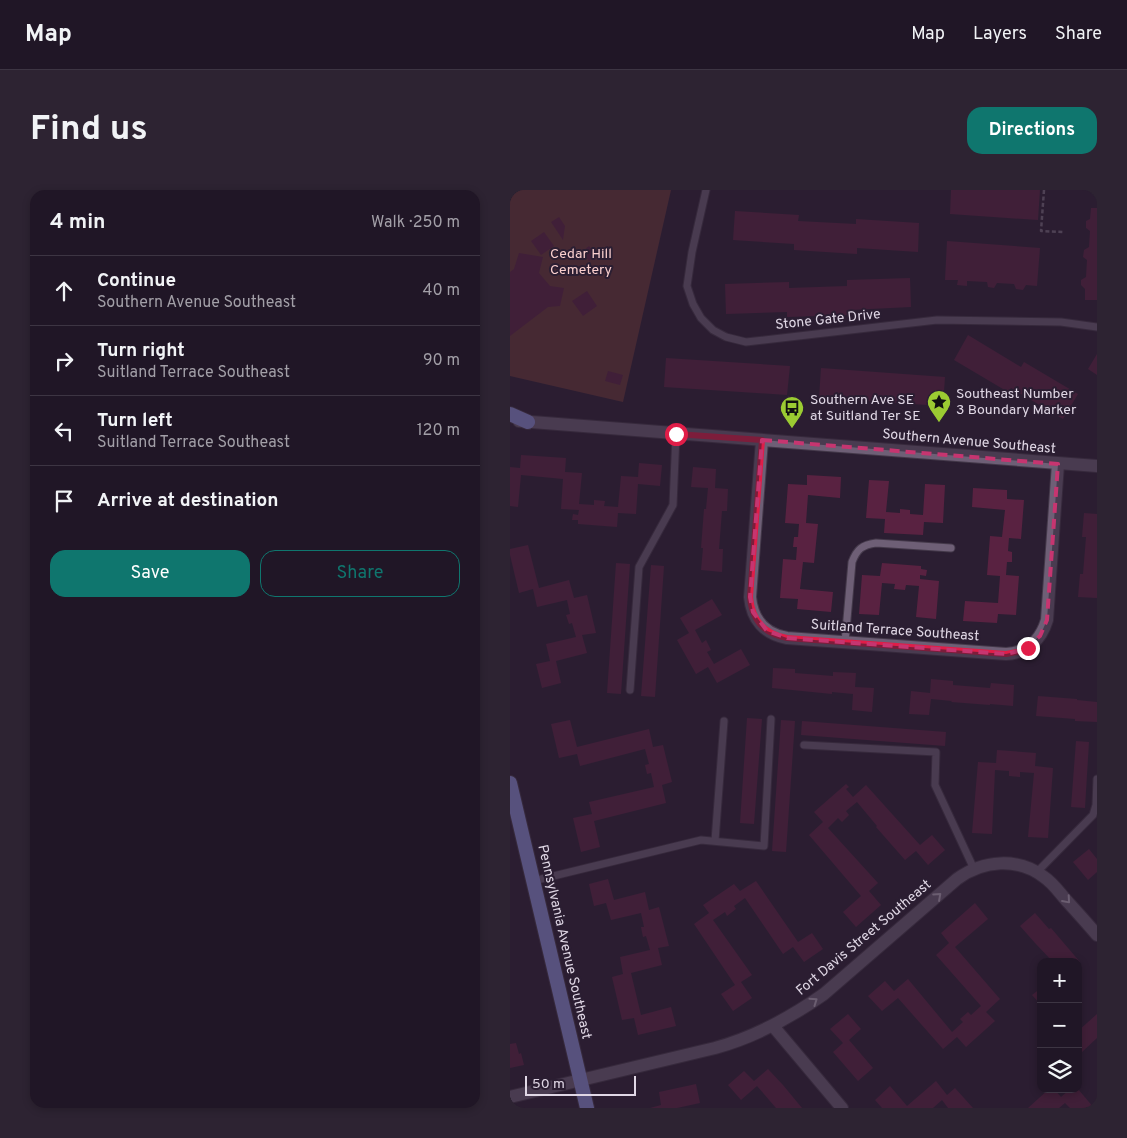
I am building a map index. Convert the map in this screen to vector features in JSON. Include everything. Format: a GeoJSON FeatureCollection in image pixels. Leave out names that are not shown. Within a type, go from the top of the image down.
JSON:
{"type":"FeatureCollection","features":[{"type":"Feature","properties":{"kind":"highway"},"geometry":{"type":"LineString","coordinates":[[510,414],[528,422]]}},
{"type":"Feature","properties":{"kind":"highway","name":"Pennsylvania Avenue Southeast"},"geometry":{"type":"LineString","coordinates":[[510,784],[587,1108]]}},
{"type":"Feature","properties":{"kind":"street","name":"Southern Avenue Southeast"},"geometry":{"type":"LineString","coordinates":[[510,421],[1097,466]]}},
{"type":"Feature","properties":{"kind":"street","name":"Suitland Terrace Southeast"},"geometry":{"type":"LineString","coordinates":[[762,440],[750,597],[753,612],[761,626],[776,636],[787,638],[1006,654],[1028,648],[1043,631],[1047,620],[1058,464]]}},
{"type":"Feature","properties":{"kind":"street","name":"Fort Davis Street Southeast"},"geometry":{"type":"LineString","coordinates":[[510,1097],[725,1045],[773,1026],[824,994],[957,879],[974,869],[1002,863],[1020,865],[1034,871]]}},
{"type":"Feature","properties":{"kind":"street"},"geometry":{"type":"LineString","coordinates":[[1034,871],[1051,883],[1097,935]]}},
{"type":"Feature","properties":{"kind":"street"},"geometry":{"type":"LineString","coordinates":[[773,1026],[841,1108]]}},
{"type":"Feature","properties":{"kind":"lane","name":"Stone Gate Drive"},"geometry":{"type":"LineString","coordinates":[[706,190],[692,252],[687,286],[693,304],[701,318],[713,330],[726,337],[746,342],[937,320],[1061,322],[1097,327]]}},
{"type":"Feature","properties":{"kind":"lane"},"geometry":{"type":"LineString","coordinates":[[630,690],[639,568],[673,505],[676,434]]}},
{"type":"Feature","properties":{"kind":"lane"},"geometry":{"type":"LineString","coordinates":[[844,642],[852,562],[861,548],[867,544],[876,543],[951,548]]}},
{"type":"Feature","properties":{"kind":"lane"},"geometry":{"type":"LineString","coordinates":[[533,881],[701,840],[764,846],[771,719]]}},
{"type":"Feature","properties":{"kind":"lane"},"geometry":{"type":"LineString","coordinates":[[715,841],[724,721]]}},
{"type":"Feature","properties":{"kind":"lane"},"geometry":{"type":"LineString","coordinates":[[804,745],[936,752],[935,785],[974,869]]}},
{"type":"Feature","properties":{"kind":"lane"},"geometry":{"type":"LineString","coordinates":[[1034,871],[1093,815],[1096,805],[1097,779]]}},
{"type":"Feature","properties":{"kind":"path"},"geometry":{"type":"LineString","coordinates":[[1044,190],[1041,231],[1063,232]]}},
{"type":"Feature","properties":{"kind":"highlighted area"},"geometry":{"type":"Polygon","coordinates":[[[762,440],[1058,464],[1047,620],[1040,636],[1023,650],[1006,654],[787,638],[767,631],[753,612],[750,597],[762,440]]]}},
{"type":"Feature","properties":{"kind":"green space","name":"Cedar Hill Cemetery"},"geometry":{"type":"Polygon","coordinates":[[[510,190],[671,190],[623,402],[510,376],[510,190]]]}},
{"type":"Feature","properties":{"kind":"building"},"geometry":{"type":"Polygon","coordinates":[[[951,190],[1040,190],[1038,220],[950,214],[951,190]]]}},
{"type":"Feature","properties":{"kind":"building"},"geometry":{"type":"Polygon","coordinates":[[[1091,208],[1097,208],[1097,300],[1085,300],[1085,289],[1081,285],[1081,280],[1086,277],[1087,260],[1083,257],[1084,250],[1089,247],[1090,231],[1086,228],[1086,221],[1090,219],[1091,208]]]}},
{"type":"Feature","properties":{"kind":"building"},"geometry":{"type":"Polygon","coordinates":[[[735,211],[799,215],[798,221],[856,224],[856,219],[919,223],[918,252],[857,248],[857,254],[794,250],[794,244],[733,240],[735,211]]]}},
{"type":"Feature","properties":{"kind":"building"},"geometry":{"type":"Polygon","coordinates":[[[559,217],[565,226],[563,240],[551,222],[559,217]]]}},
{"type":"Feature","properties":{"kind":"building"},"geometry":{"type":"Polygon","coordinates":[[[544,232],[554,246],[541,255],[531,241],[544,232]]]}},
{"type":"Feature","properties":{"kind":"building"},"geometry":{"type":"Polygon","coordinates":[[[947,241],[1040,248],[1037,286],[1026,285],[1023,290],[1016,289],[1014,284],[997,283],[994,288],[988,287],[987,282],[967,281],[967,286],[957,285],[958,280],[945,280],[947,241]]]}},
{"type":"Feature","properties":{"kind":"building"},"geometry":{"type":"Polygon","coordinates":[[[589,246],[596,255],[589,261],[582,252],[589,246]]]}},
{"type":"Feature","properties":{"kind":"building"},"geometry":{"type":"Polygon","coordinates":[[[519,253],[543,257],[539,273],[550,286],[564,288],[560,306],[548,307],[510,336],[510,272],[514,269],[519,253]]]}},
{"type":"Feature","properties":{"kind":"building"},"geometry":{"type":"Polygon","coordinates":[[[910,278],[911,307],[850,310],[851,315],[787,317],[787,312],[726,314],[725,284],[789,282],[789,288],[847,286],[847,280],[910,278]]]}},
{"type":"Feature","properties":{"kind":"building"},"geometry":{"type":"Polygon","coordinates":[[[587,291],[597,306],[583,316],[572,301],[587,291]]]}},
{"type":"Feature","properties":{"kind":"building"},"geometry":{"type":"Polygon","coordinates":[[[968,335],[1021,367],[1024,362],[1078,394],[1063,419],[1011,388],[1008,392],[954,360],[968,335]]]}},
{"type":"Feature","properties":{"kind":"building"},"geometry":{"type":"Polygon","coordinates":[[[1097,354],[1097,375],[1088,369],[1097,354]]]}},
{"type":"Feature","properties":{"kind":"building"},"geometry":{"type":"Polygon","coordinates":[[[666,358],[790,366],[787,395],[664,387],[666,358]]]}},
{"type":"Feature","properties":{"kind":"building"},"geometry":{"type":"Polygon","coordinates":[[[821,368],[945,377],[943,406],[819,398],[821,368]]]}},
{"type":"Feature","properties":{"kind":"building"},"geometry":{"type":"Polygon","coordinates":[[[608,371],[623,375],[620,385],[605,381],[608,371]]]}},
{"type":"Feature","properties":{"kind":"building"},"geometry":{"type":"Polygon","coordinates":[[[521,455],[566,458],[565,472],[582,473],[579,504],[594,505],[594,500],[605,501],[604,506],[618,507],[621,476],[638,477],[639,463],[662,465],[660,486],[638,484],[636,514],[618,513],[617,527],[578,524],[578,520],[572,520],[573,514],[578,515],[579,510],[561,509],[563,479],[521,475],[518,507],[510,506],[510,467],[520,468],[521,455]]]}},
{"type":"Feature","properties":{"kind":"building"},"geometry":{"type":"Polygon","coordinates":[[[693,467],[716,469],[715,488],[728,489],[727,511],[722,511],[719,549],[723,549],[722,572],[701,570],[704,509],[706,509],[708,488],[691,487],[693,467]]]}},
{"type":"Feature","properties":{"kind":"building"},"geometry":{"type":"Polygon","coordinates":[[[807,475],[841,477],[840,498],[808,495],[806,523],[818,524],[814,563],[803,562],[800,589],[833,592],[831,612],[797,609],[798,599],[780,598],[783,559],[796,560],[797,547],[793,547],[794,537],[798,537],[799,524],[785,523],[788,484],[807,485],[807,475]]]}},
{"type":"Feature","properties":{"kind":"building"},"geometry":{"type":"Polygon","coordinates":[[[869,480],[889,481],[886,512],[900,513],[900,509],[910,510],[910,514],[923,515],[925,484],[945,485],[943,523],[924,522],[923,535],[884,533],[885,519],[866,518],[869,480]]]}},
{"type":"Feature","properties":{"kind":"building"},"geometry":{"type":"Polygon","coordinates":[[[973,488],[1007,490],[1007,499],[1024,500],[1021,539],[1009,538],[1008,551],[1012,552],[1012,562],[1007,562],[1006,575],[1019,576],[1016,615],[998,614],[997,623],[963,621],[965,601],[998,603],[1000,576],[987,575],[990,536],[1002,537],[1005,510],[972,507],[973,488]]]}},
{"type":"Feature","properties":{"kind":"building"},"geometry":{"type":"Polygon","coordinates":[[[1084,513],[1097,514],[1097,598],[1078,597],[1080,574],[1083,574],[1086,537],[1082,537],[1084,513]]]}},
{"type":"Feature","properties":{"kind":"building"},"geometry":{"type":"Polygon","coordinates":[[[528,545],[539,588],[569,580],[574,598],[587,595],[596,633],[582,635],[587,653],[556,661],[561,683],[542,688],[536,664],[550,661],[546,644],[576,637],[572,623],[569,624],[566,615],[570,614],[567,600],[537,607],[533,589],[519,593],[510,549],[528,545]]]}},
{"type":"Feature","properties":{"kind":"building"},"geometry":{"type":"Polygon","coordinates":[[[616,563],[630,564],[621,694],[607,693],[616,563]]]}},
{"type":"Feature","properties":{"kind":"building"},"geometry":{"type":"Polygon","coordinates":[[[882,563],[921,566],[921,569],[927,570],[926,576],[920,575],[920,579],[939,581],[936,619],[916,617],[919,586],[906,585],[905,590],[894,589],[895,584],[882,583],[879,615],[859,614],[862,575],[880,576],[882,563]]]}},
{"type":"Feature","properties":{"kind":"building"},"geometry":{"type":"Polygon","coordinates":[[[651,565],[664,566],[655,697],[641,696],[651,565]]]}},
{"type":"Feature","properties":{"kind":"building"},"geometry":{"type":"Polygon","coordinates":[[[712,599],[722,615],[695,630],[702,643],[706,640],[711,650],[707,652],[714,664],[741,649],[750,665],[717,683],[708,667],[696,674],[677,640],[689,633],[680,618],[712,599]]]}},
{"type":"Feature","properties":{"kind":"building"},"geometry":{"type":"Polygon","coordinates":[[[773,668],[795,669],[795,673],[833,676],[833,672],[856,673],[855,687],[874,688],[872,712],[852,710],[853,694],[832,692],[832,694],[772,688],[773,668]]]}},
{"type":"Feature","properties":{"kind":"building"},"geometry":{"type":"Polygon","coordinates":[[[931,679],[953,681],[953,685],[990,688],[991,683],[1014,685],[1013,706],[931,699],[929,715],[909,714],[911,691],[930,693],[931,679]]]}},
{"type":"Feature","properties":{"kind":"building"},"geometry":{"type":"Polygon","coordinates":[[[1038,696],[1097,702],[1097,722],[1036,716],[1038,696]]]}},
{"type":"Feature","properties":{"kind":"building"},"geometry":{"type":"Polygon","coordinates":[[[747,718],[762,719],[754,824],[740,823],[747,718]]]}},
{"type":"Feature","properties":{"kind":"building"},"geometry":{"type":"Polygon","coordinates":[[[570,720],[577,747],[649,729],[653,747],[663,745],[672,782],[662,785],[666,803],[594,821],[600,847],[581,852],[573,818],[592,814],[589,802],[654,787],[651,773],[647,774],[645,765],[649,764],[645,749],[580,766],[577,754],[559,758],[551,724],[570,720]]]}},
{"type":"Feature","properties":{"kind":"building"},"geometry":{"type":"Polygon","coordinates":[[[781,720],[795,721],[786,852],[772,851],[781,720]]]}},
{"type":"Feature","properties":{"kind":"building"},"geometry":{"type":"Polygon","coordinates":[[[802,721],[946,732],[945,746],[801,735],[802,721]]]}},
{"type":"Feature","properties":{"kind":"building"},"geometry":{"type":"Polygon","coordinates":[[[1076,741],[1089,742],[1085,808],[1071,807],[1076,741]]]}},
{"type":"Feature","properties":{"kind":"building"},"geometry":{"type":"Polygon","coordinates":[[[997,750],[1036,753],[1035,766],[1053,768],[1048,838],[1028,837],[1034,773],[1020,772],[1020,777],[1009,776],[1009,771],[995,770],[992,834],[972,833],[978,762],[996,763],[997,750]]]}},
{"type":"Feature","properties":{"kind":"building"},"geometry":{"type":"Polygon","coordinates":[[[846,784],[849,787],[846,789],[853,797],[866,785],[920,845],[932,835],[945,850],[928,865],[916,851],[905,860],[857,802],[846,811],[849,815],[842,822],[838,818],[828,828],[878,883],[869,891],[881,905],[856,927],[843,912],[861,896],[809,835],[823,822],[814,812],[846,784]]]}},
{"type":"Feature","properties":{"kind":"building"},"geometry":{"type":"Polygon","coordinates":[[[1089,849],[1097,859],[1097,872],[1088,880],[1073,862],[1089,849]]]}},
{"type":"Feature","properties":{"kind":"building"},"geometry":{"type":"Polygon","coordinates":[[[608,879],[614,900],[645,892],[649,910],[659,907],[669,946],[658,948],[662,965],[631,973],[641,1015],[671,1007],[676,1026],[638,1035],[634,1018],[622,1020],[612,977],[623,974],[620,957],[650,950],[646,936],[643,937],[641,927],[644,927],[641,913],[611,920],[606,903],[594,906],[589,884],[608,879]]]}},
{"type":"Feature","properties":{"kind":"building"},"geometry":{"type":"Polygon","coordinates":[[[756,881],[798,942],[812,933],[823,949],[804,962],[793,947],[783,954],[745,898],[734,906],[736,909],[727,916],[725,912],[713,920],[752,975],[741,982],[752,998],[733,1011],[721,994],[735,985],[694,924],[709,913],[703,905],[734,884],[740,891],[756,881]]]}},
{"type":"Feature","properties":{"kind":"building"},"geometry":{"type":"Polygon","coordinates":[[[975,903],[988,919],[955,947],[1000,999],[986,1012],[995,1021],[966,1047],[957,1037],[943,1049],[898,998],[882,1011],[868,996],[885,981],[894,991],[908,979],[952,1032],[963,1022],[960,1019],[968,1012],[971,1015],[981,1006],[936,955],[949,943],[941,933],[975,903]]]}},
{"type":"Feature","properties":{"kind":"building"},"geometry":{"type":"Polygon","coordinates":[[[1035,913],[1049,929],[1051,928],[1077,958],[1049,958],[1020,926],[1035,913]]]}},
{"type":"Feature","properties":{"kind":"building"},"geometry":{"type":"Polygon","coordinates":[[[1037,991],[1037,1001],[1032,995],[1037,991]]]}},
{"type":"Feature","properties":{"kind":"building"},"geometry":{"type":"Polygon","coordinates":[[[848,1014],[861,1029],[849,1040],[873,1068],[858,1081],[833,1052],[843,1043],[830,1029],[848,1014]]]}},
{"type":"Feature","properties":{"kind":"building"},"geometry":{"type":"Polygon","coordinates":[[[1097,1014],[1097,1038],[1082,1052],[1082,1048],[1082,1027],[1097,1014]]]}},
{"type":"Feature","properties":{"kind":"building"},"geometry":{"type":"Polygon","coordinates":[[[516,1043],[524,1065],[510,1068],[510,1044],[516,1043]]]}},
{"type":"Feature","properties":{"kind":"building"},"geometry":{"type":"Polygon","coordinates":[[[768,1069],[802,1108],[776,1108],[757,1086],[741,1100],[728,1085],[744,1071],[754,1081],[768,1069]]]}},
{"type":"Feature","properties":{"kind":"building"},"geometry":{"type":"Polygon","coordinates":[[[936,1081],[947,1095],[955,1088],[973,1108],[948,1108],[942,1100],[933,1108],[882,1108],[875,1100],[890,1086],[907,1106],[936,1081]]]}},
{"type":"Feature","properties":{"kind":"building"},"geometry":{"type":"Polygon","coordinates":[[[696,1084],[700,1103],[677,1108],[650,1108],[661,1105],[659,1092],[696,1084]]]}},
{"type":"Feature","properties":{"kind":"building"},"geometry":{"type":"Polygon","coordinates":[[[1045,1093],[1058,1093],[1061,1097],[1066,1093],[1081,1093],[1094,1108],[1070,1108],[1065,1103],[1059,1108],[1028,1108],[1045,1093]]]}},
{"type":"Feature","properties":{"kind":"place","name":"Southeast Number 3 Boundary Marker"},"geometry":{"type":"Point","coordinates":[939,423]}},
{"type":"Feature","properties":{"kind":"place","name":"Southern Ave SE at Suitland Ter SE"},"geometry":{"type":"Point","coordinates":[792,429]}},
{"type":"Feature","properties":{"kind":"route"},"geometry":{"type":"LineString","coordinates":[[676,434],[762,440],[750,597],[756,619],[761,626],[772,634],[787,638],[1006,654],[1028,648]]}}]}
